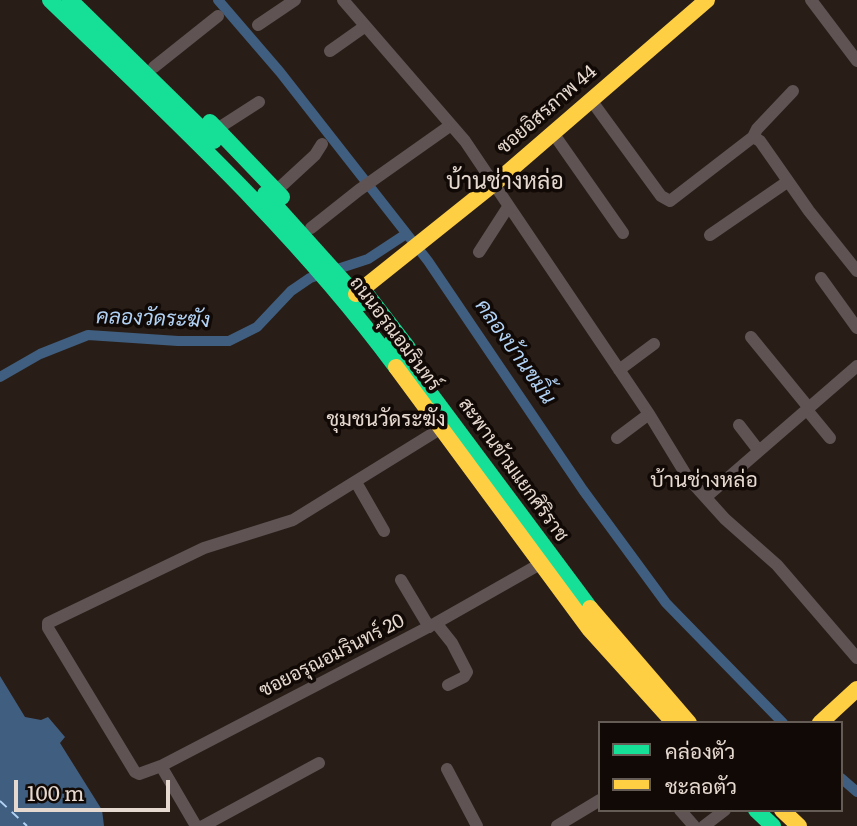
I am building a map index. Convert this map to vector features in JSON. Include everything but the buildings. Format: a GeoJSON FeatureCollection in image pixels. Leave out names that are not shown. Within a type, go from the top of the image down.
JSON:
{"type":"FeatureCollection","features":[{"type":"Feature","properties":{"kind":"main road","name":"ถนนอรุณอมรินทร์"},"geometry":{"type":"LineString","coordinates":[[50,0],[216,160],[331,284],[606,649],[672,721]]}},
{"type":"Feature","properties":{"kind":"main road","name":"สะพานข้ามแยกศิริราช"},"geometry":{"type":"LineString","coordinates":[[69,0],[265,193],[347,284],[589,607],[688,721]]}},
{"type":"Feature","properties":{"kind":"main road","name":"ถนนอรุณอมรินทร์"},"geometry":{"type":"LineString","coordinates":[[86,0],[217,129],[331,251],[363,289],[629,645],[698,721]]}},
{"type":"Feature","properties":{"kind":"main road","name":"ซอยอิสรภาพ 44"},"geometry":{"type":"LineString","coordinates":[[346,302],[554,133],[707,0]]}},
{"type":"Feature","properties":{"kind":"main road"},"geometry":{"type":"LineString","coordinates":[[440,429],[459,417]]}},
{"type":"Feature","properties":{"kind":"main road"},"geometry":{"type":"LineString","coordinates":[[822,721],[857,689]]}},
{"type":"Feature","properties":{"kind":"main road"},"geometry":{"type":"LineString","coordinates":[[758,812],[773,826]]}},
{"type":"Feature","properties":{"kind":"main road"},"geometry":{"type":"LineString","coordinates":[[773,812],[786,826]]}},
{"type":"Feature","properties":{"kind":"main road"},"geometry":{"type":"LineString","coordinates":[[784,812],[799,826]]}},
{"type":"Feature","properties":{"kind":"street"},"geometry":{"type":"LineString","coordinates":[[258,25],[295,0]]}},
{"type":"Feature","properties":{"kind":"street"},"geometry":{"type":"LineString","coordinates":[[343,0],[451,125],[495,182],[508,207],[649,414],[688,478],[725,519],[777,565],[857,658]]}},
{"type":"Feature","properties":{"kind":"street"},"geometry":{"type":"LineString","coordinates":[[815,5],[857,61]]}},
{"type":"Feature","properties":{"kind":"street"},"geometry":{"type":"LineString","coordinates":[[154,67],[218,16]]}},
{"type":"Feature","properties":{"kind":"street"},"geometry":{"type":"LineString","coordinates":[[330,51],[364,27]]}},
{"type":"Feature","properties":{"kind":"street"},"geometry":{"type":"LineString","coordinates":[[590,100],[666,201],[682,192],[753,137],[757,129],[793,91]]}},
{"type":"Feature","properties":{"kind":"street"},"geometry":{"type":"LineString","coordinates":[[217,129],[259,102]]}},
{"type":"Feature","properties":{"kind":"street"},"geometry":{"type":"LineString","coordinates":[[311,228],[372,180],[451,125]]}},
{"type":"Feature","properties":{"kind":"street"},"geometry":{"type":"LineString","coordinates":[[554,133],[623,233]]}},
{"type":"Feature","properties":{"kind":"street"},"geometry":{"type":"LineString","coordinates":[[753,137],[760,141],[787,182],[857,271]]}},
{"type":"Feature","properties":{"kind":"street"},"geometry":{"type":"LineString","coordinates":[[276,191],[316,156],[322,144]]}},
{"type":"Feature","properties":{"kind":"street"},"geometry":{"type":"LineString","coordinates":[[710,235],[787,182]]}},
{"type":"Feature","properties":{"kind":"street"},"geometry":{"type":"LineString","coordinates":[[478,252],[508,207]]}},
{"type":"Feature","properties":{"kind":"street"},"geometry":{"type":"LineString","coordinates":[[821,278],[857,328]]}},
{"type":"Feature","properties":{"kind":"street"},"geometry":{"type":"LineString","coordinates":[[751,338],[830,438]]}},
{"type":"Feature","properties":{"kind":"street"},"geometry":{"type":"LineString","coordinates":[[619,370],[654,344]]}},
{"type":"Feature","properties":{"kind":"street"},"geometry":{"type":"LineString","coordinates":[[706,497],[857,366]]}},
{"type":"Feature","properties":{"kind":"street"},"geometry":{"type":"LineString","coordinates":[[617,438],[649,414]]}},
{"type":"Feature","properties":{"kind":"street"},"geometry":{"type":"LineString","coordinates":[[739,425],[759,451]]}},
{"type":"Feature","properties":{"kind":"street"},"geometry":{"type":"LineString","coordinates":[[384,531],[357,484],[440,429]]}},
{"type":"Feature","properties":{"kind":"street","name":"ซอยอรุณอมรินทร์ 20"},"geometry":{"type":"LineString","coordinates":[[357,484],[293,520],[204,548],[48,623],[139,774],[161,766],[433,625],[540,564]]}},
{"type":"Feature","properties":{"kind":"street"},"geometry":{"type":"LineString","coordinates":[[401,580],[433,625],[452,643],[467,672],[464,677],[449,685]]}},
{"type":"Feature","properties":{"kind":"street"},"geometry":{"type":"LineString","coordinates":[[204,826],[319,763]]}},
{"type":"Feature","properties":{"kind":"street"},"geometry":{"type":"LineString","coordinates":[[161,766],[196,826]]}},
{"type":"Feature","properties":{"kind":"street"},"geometry":{"type":"LineString","coordinates":[[447,769],[477,826]]}},
{"type":"Feature","properties":{"kind":"street"},"geometry":{"type":"LineString","coordinates":[[562,825],[598,801]]}},
{"type":"Feature","properties":{"kind":"street"},"geometry":{"type":"LineString","coordinates":[[682,812],[694,826]]}},
{"type":"Feature","properties":{"kind":"street"},"geometry":{"type":"LineString","coordinates":[[704,826],[722,812]]}},
{"type":"Feature","properties":{"kind":"water"},"geometry":{"type":"Polygon","coordinates":[[[0,676],[25,717],[41,720],[48,717],[65,737],[60,743],[102,810],[104,826],[0,826],[0,676]]]}},
{"type":"Feature","properties":{"kind":"waterway","name":"คลองบ้านขมิ้น"},"geometry":{"type":"LineString","coordinates":[[218,0],[280,72],[428,261],[583,490],[666,603],[781,721]]}},
{"type":"Feature","properties":{"kind":"waterway","name":"คลองวัดระฆัง"},"geometry":{"type":"LineString","coordinates":[[0,377],[40,354],[88,335],[178,341],[229,341],[257,327],[291,291],[310,278],[368,259],[406,234]]}},
{"type":"Feature","properties":{"kind":"waterway","name":"คลองบ้านขมิ้น"},"geometry":{"type":"LineString","coordinates":[[843,780],[857,792]]}},
{"type":"Feature","properties":{"kind":"ferry route"},"geometry":{"type":"LineString","coordinates":[[0,801],[27,826]]}},
{"type":"Feature","properties":{"kind":"traffic: fast"},"geometry":{"type":"LineString","coordinates":[[50,0],[231,176],[317,269],[396,367]]}},
{"type":"Feature","properties":{"kind":"traffic: fast"},"geometry":{"type":"LineString","coordinates":[[70,0],[214,141]]}},
{"type":"Feature","properties":{"kind":"traffic: fast"},"geometry":{"type":"LineString","coordinates":[[210,122],[282,197]]}},
{"type":"Feature","properties":{"kind":"traffic: fast"},"geometry":{"type":"LineString","coordinates":[[265,194],[363,303]]}},
{"type":"Feature","properties":{"kind":"traffic: fast"},"geometry":{"type":"LineString","coordinates":[[361,287],[408,348]]}},
{"type":"Feature","properties":{"kind":"traffic: fast"},"geometry":{"type":"LineString","coordinates":[[392,342],[590,608]]}},
{"type":"Feature","properties":{"kind":"traffic: fast"},"geometry":{"type":"LineString","coordinates":[[758,812],[773,826]]}},
{"type":"Feature","properties":{"kind":"traffic: slow"},"geometry":{"type":"LineString","coordinates":[[356,294],[501,178],[707,0]]}},
{"type":"Feature","properties":{"kind":"traffic: slow"},"geometry":{"type":"LineString","coordinates":[[396,367],[590,630],[672,721]]}},
{"type":"Feature","properties":{"kind":"traffic: slow"},"geometry":{"type":"LineString","coordinates":[[590,608],[687,721]]}},
{"type":"Feature","properties":{"kind":"traffic: slow"},"geometry":{"type":"LineString","coordinates":[[822,721],[857,689]]}},
{"type":"Feature","properties":{"kind":"traffic: slow"},"geometry":{"type":"LineString","coordinates":[[784,812],[799,826]]}},
{"type":"Feature","properties":{"kind":"district","name":"บ้านช่างหล่อ"},"geometry":{"type":"Point","coordinates":[505,182]}},
{"type":"Feature","properties":{"kind":"district","name":"ชุมชนวัดระฆัง"},"geometry":{"type":"Point","coordinates":[386,420]}},
{"type":"Feature","properties":{"kind":"district","name":"บ้านช่างหล่อ"},"geometry":{"type":"Point","coordinates":[704,481]}}]}
